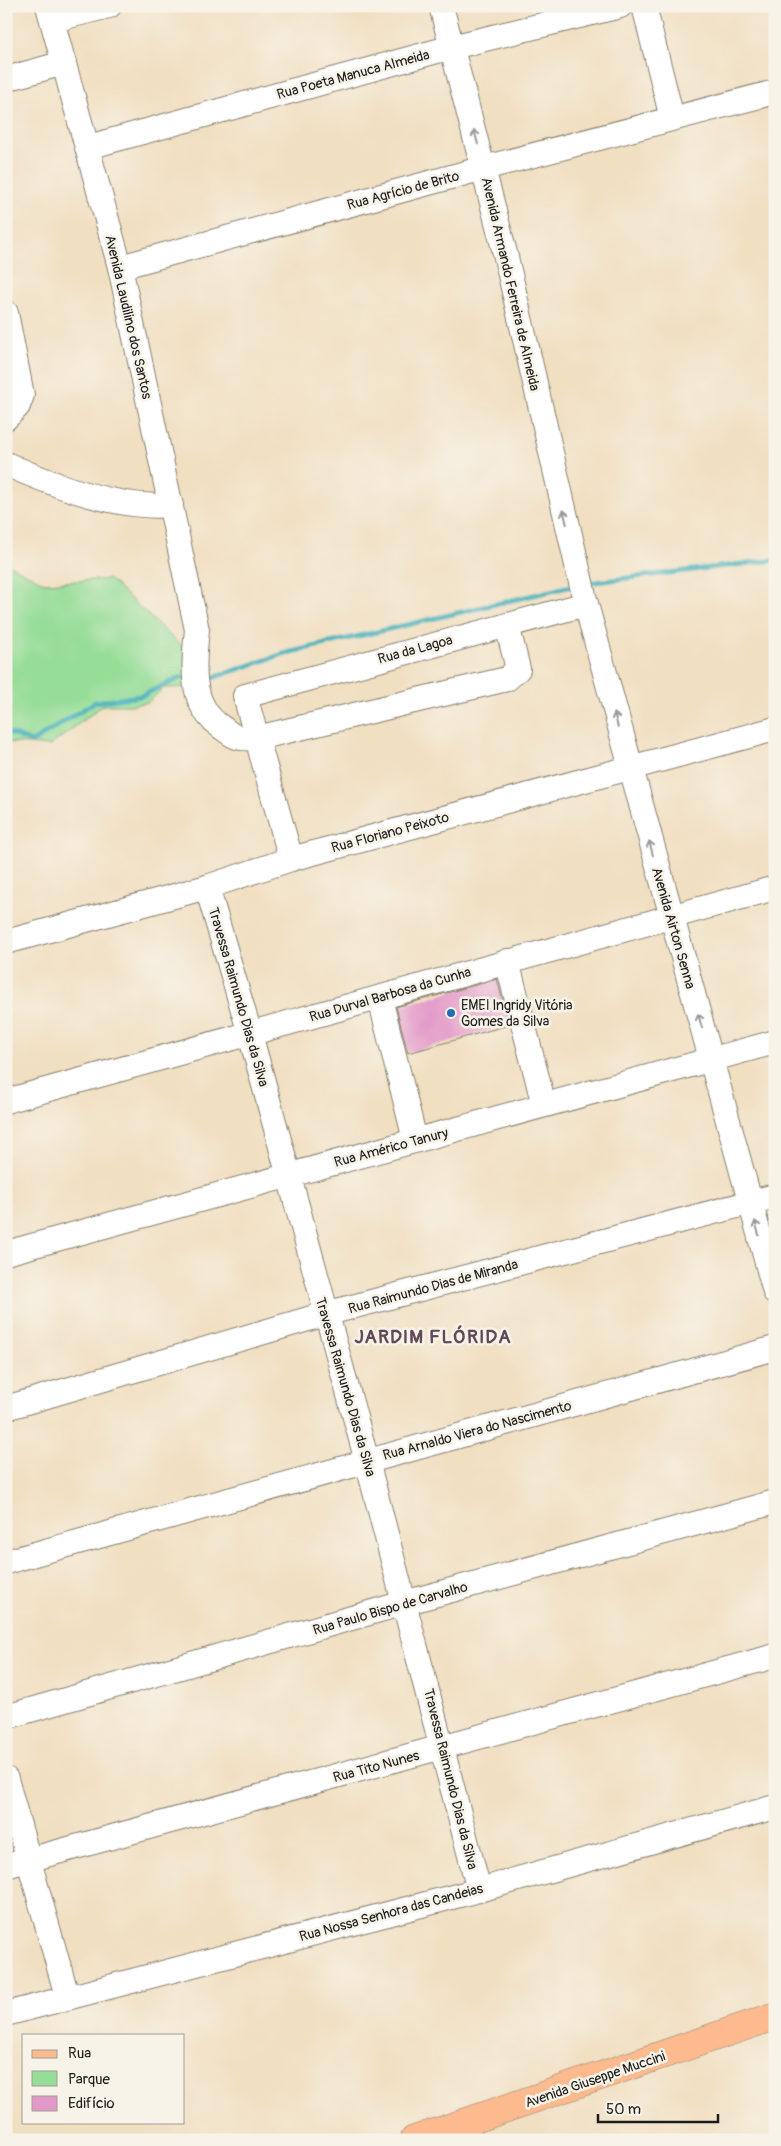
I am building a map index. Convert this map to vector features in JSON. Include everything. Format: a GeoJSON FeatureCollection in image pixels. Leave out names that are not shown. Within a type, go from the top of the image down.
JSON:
{"type":"FeatureCollection","features":[{"type":"Feature","properties":{"kind":"main road","name":"Avenida Giuseppe Muccini"},"geometry":{"type":"LineString","coordinates":[[414,2140],[775,2016]]}},
{"type":"Feature","properties":{"kind":"street"},"geometry":{"type":"LineString","coordinates":[[51,13],[109,6]]}},
{"type":"Feature","properties":{"kind":"street","name":"Avenida Armando Ferreira de Almeida"},"geometry":{"type":"LineString","coordinates":[[441,6],[484,168],[576,564]]}},
{"type":"Feature","properties":{"kind":"street","name":"Rua Poeta Manuca Almeida"},"geometry":{"type":"LineString","coordinates":[[88,147],[452,47],[620,6]]}},
{"type":"Feature","properties":{"kind":"street"},"geometry":{"type":"LineString","coordinates":[[644,6],[672,118]]}},
{"type":"Feature","properties":{"kind":"street","name":"Avenida Laudilino dos Santos"},"geometry":{"type":"LineString","coordinates":[[51,13],[120,267],[197,630],[195,650],[197,696],[203,709],[214,722],[236,737],[257,738]]}},
{"type":"Feature","properties":{"kind":"street"},"geometry":{"type":"LineString","coordinates":[[6,79],[64,63]]}},
{"type":"Feature","properties":{"kind":"street","name":"Rua Agrício de Brito"},"geometry":{"type":"LineString","coordinates":[[120,267],[484,168],[775,92]]}},
{"type":"Feature","properties":{"kind":"street"},"geometry":{"type":"LineString","coordinates":[[6,314],[22,395],[18,406],[6,418]]}},
{"type":"Feature","properties":{"kind":"street"},"geometry":{"type":"LineString","coordinates":[[6,464],[91,495],[126,504],[151,507],[170,506]]}},
{"type":"Feature","properties":{"kind":"street","name":"Avenida Airton Senna"},"geometry":{"type":"LineString","coordinates":[[576,564],[670,917],[775,1292]]}},
{"type":"Feature","properties":{"kind":"street","name":"Rua da Lagoa"},"geometry":{"type":"LineString","coordinates":[[257,738],[245,696],[507,625],[585,600]]}},
{"type":"Feature","properties":{"kind":"street"},"geometry":{"type":"LineString","coordinates":[[291,859],[257,738],[507,679],[518,669],[507,625]]}},
{"type":"Feature","properties":{"kind":"street","name":"Rua Floriano Peixoto"},"geometry":{"type":"LineString","coordinates":[[6,942],[207,887],[291,859],[775,729]]}},
{"type":"Feature","properties":{"kind":"street","name":"Travessa Raimundo Dias da Silva"},"geometry":{"type":"LineString","coordinates":[[207,887],[250,1034],[325,1314],[367,1461],[444,1748],[479,1890]]}},
{"type":"Feature","properties":{"kind":"street","name":"Rua Durval Barbosa da Cunha"},"geometry":{"type":"LineString","coordinates":[[6,1101],[775,888]]}},
{"type":"Feature","properties":{"kind":"street"},"geometry":{"type":"LineString","coordinates":[[507,961],[544,1105]]}},
{"type":"Feature","properties":{"kind":"street"},"geometry":{"type":"LineString","coordinates":[[380,998],[415,1140]]}},
{"type":"Feature","properties":{"kind":"street","name":"Rua Américo Tanury"},"geometry":{"type":"LineString","coordinates":[[6,1253],[775,1042]]}},
{"type":"Feature","properties":{"kind":"street","name":"Rua Raimundo Dias de Miranda"},"geometry":{"type":"LineString","coordinates":[[6,1408],[325,1314],[775,1196]]}},
{"type":"Feature","properties":{"kind":"street","name":"Rua Arnaldo Viera do Nascimento"},"geometry":{"type":"LineString","coordinates":[[6,1562],[775,1348]]}},
{"type":"Feature","properties":{"kind":"street","name":"Rua Paulo Bispo de Carvalho"},"geometry":{"type":"LineString","coordinates":[[6,1717],[404,1603],[775,1502]]}},
{"type":"Feature","properties":{"kind":"street","name":"Rua Tito Nunes"},"geometry":{"type":"LineString","coordinates":[[17,1863],[444,1748],[775,1656]]}},
{"type":"Feature","properties":{"kind":"street"},"geometry":{"type":"LineString","coordinates":[[6,1779],[17,1863],[67,1996]]}},
{"type":"Feature","properties":{"kind":"street","name":"Rua Nossa Senhora das Candeias"},"geometry":{"type":"LineString","coordinates":[[6,2014],[67,1996],[479,1890],[775,1807]]}},
{"type":"Feature","properties":{"kind":"green space"},"geometry":{"type":"Polygon","coordinates":[[[6,563],[45,583],[109,579],[200,663],[196,687],[164,688],[148,702],[133,705],[103,705],[50,746],[6,742],[6,563]]]}},
{"type":"Feature","properties":{"kind":"building","name":"EMEI lngridy Vitória Gomes da Silva"},"geometry":{"type":"Polygon","coordinates":[[[497,979],[509,1025],[408,1053],[396,1007],[497,979]]]}},
{"type":"Feature","properties":{"kind":"waterway"},"geometry":{"type":"LineString","coordinates":[[587,583],[775,560]]}},
{"type":"Feature","properties":{"kind":"waterway"},"geometry":{"type":"LineString","coordinates":[[202,678],[212,678],[283,654],[576,585]]}},
{"type":"Feature","properties":{"kind":"waterway"},"geometry":{"type":"LineString","coordinates":[[6,732],[32,742],[95,702],[141,696],[180,678],[188,678]]}},
{"type":"Feature","properties":{"kind":"place","name":"EMEI lngridy Vitória Gomes da Silva"},"geometry":{"type":"Point","coordinates":[451,1013]}},
{"type":"Feature","properties":{"kind":"district","name":"JARDIM FLÓRIDA"},"geometry":{"type":"Point","coordinates":[433,1336]}}]}
